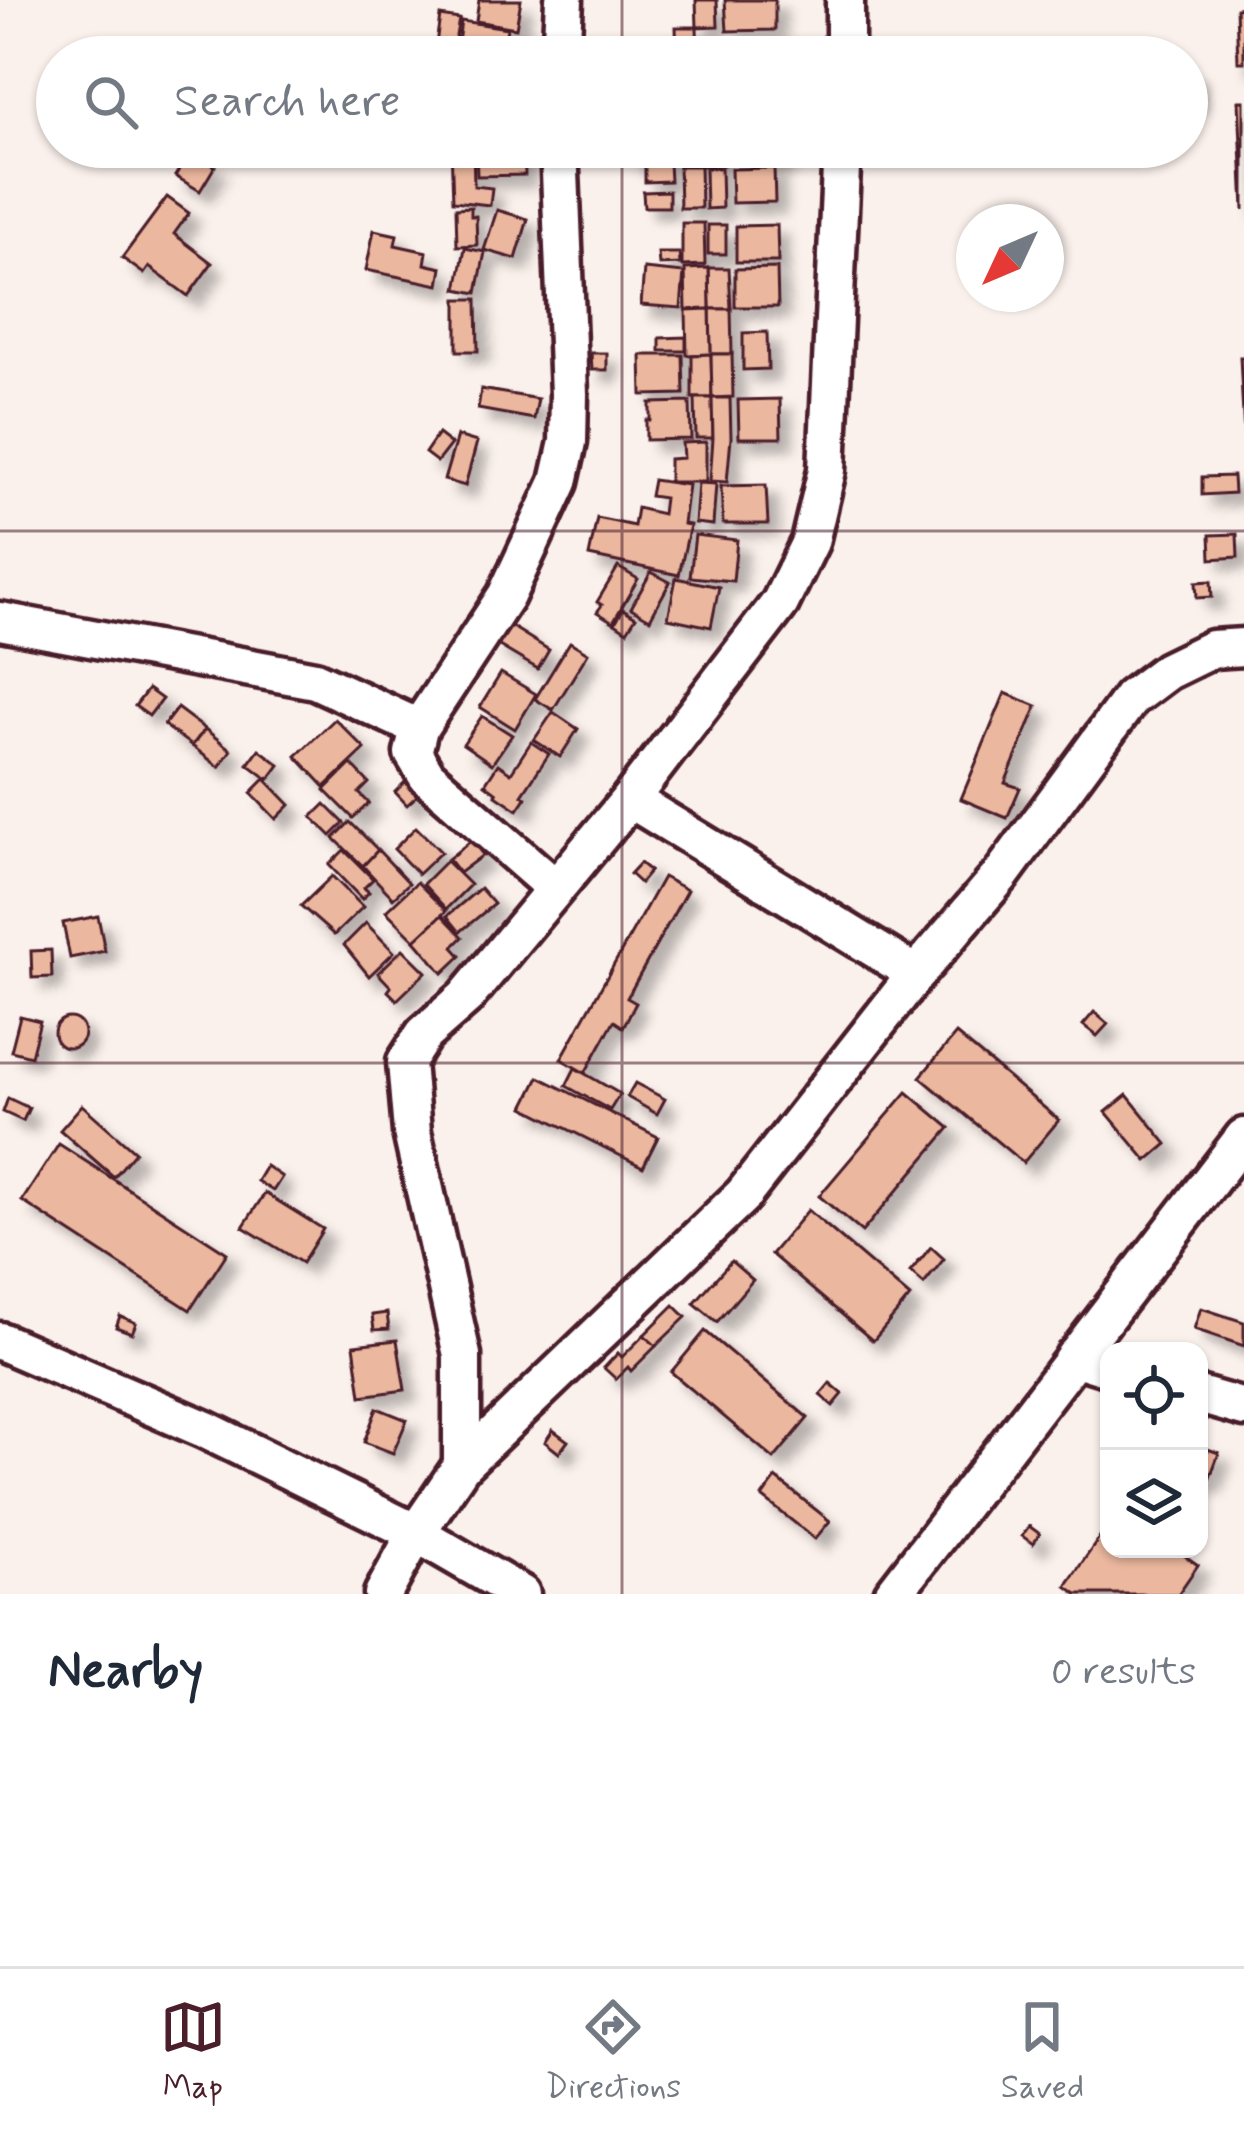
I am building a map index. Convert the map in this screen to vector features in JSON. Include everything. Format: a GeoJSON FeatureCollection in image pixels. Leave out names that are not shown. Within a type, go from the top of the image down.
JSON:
{"type":"FeatureCollection","features":[{"type":"Feature","properties":{"kind":"street"},"geometry":{"type":"LineString","coordinates":[[561,36],[564,0]]}},
{"type":"Feature","properties":{"kind":"street"},"geometry":{"type":"LineString","coordinates":[[845,0],[845,36]]}},
{"type":"Feature","properties":{"kind":"street"},"geometry":{"type":"LineString","coordinates":[[556,888],[428,776],[413,753],[419,728],[506,596],[559,482],[568,442],[569,394],[560,168]]}},
{"type":"Feature","properties":{"kind":"street"},"geometry":{"type":"LineString","coordinates":[[462,1465],[462,1355],[412,1132],[406,1062],[424,1034],[464,998],[630,799],[780,603],[810,542],[827,470],[841,168]]}},
{"type":"Feature","properties":{"kind":"street"},"geometry":{"type":"LineString","coordinates":[[0,620],[315,680],[419,728]]}},
{"type":"Feature","properties":{"kind":"street"},"geometry":{"type":"LineString","coordinates":[[383,1594],[416,1533],[462,1465],[743,1195],[916,974],[1001,875],[1131,698],[1167,671],[1212,649],[1244,647]]}},
{"type":"Feature","properties":{"kind":"street"},"geometry":{"type":"LineString","coordinates":[[630,799],[916,974]]}},
{"type":"Feature","properties":{"kind":"street"},"geometry":{"type":"LineString","coordinates":[[906,1589],[1092,1362],[1244,1137]]}},
{"type":"Feature","properties":{"kind":"street"},"geometry":{"type":"LineString","coordinates":[[0,1341],[204,1429],[416,1533],[521,1594]]}},
{"type":"Feature","properties":{"kind":"street"},"geometry":{"type":"LineString","coordinates":[[1208,1398],[1244,1408]]}},
{"type":"Feature","properties":{"kind":"building"},"geometry":{"type":"Polygon","coordinates":[[[479,0],[521,0],[516,28],[476,21],[479,0]]]}},
{"type":"Feature","properties":{"kind":"building"},"geometry":{"type":"Polygon","coordinates":[[[696,0],[717,0],[718,26],[697,27],[696,0]]]}},
{"type":"Feature","properties":{"kind":"building"},"geometry":{"type":"Polygon","coordinates":[[[725,0],[775,0],[775,30],[727,31],[725,0]]]}},
{"type":"Feature","properties":{"kind":"building"},"geometry":{"type":"Polygon","coordinates":[[[1244,7],[1244,62],[1238,62],[1236,8],[1244,7]]]}},
{"type":"Feature","properties":{"kind":"building"},"geometry":{"type":"Polygon","coordinates":[[[440,16],[459,19],[456,36],[437,36],[440,16]]]}},
{"type":"Feature","properties":{"kind":"building"},"geometry":{"type":"Polygon","coordinates":[[[461,21],[507,28],[506,36],[459,36],[461,21]]]}},
{"type":"Feature","properties":{"kind":"building"},"geometry":{"type":"Polygon","coordinates":[[[676,27],[697,27],[697,36],[676,36],[676,27]]]}},
{"type":"Feature","properties":{"kind":"building"},"geometry":{"type":"Polygon","coordinates":[[[1239,101],[1244,101],[1244,210],[1239,101]]]}},
{"type":"Feature","properties":{"kind":"building"},"geometry":{"type":"Polygon","coordinates":[[[180,168],[214,168],[200,191],[175,176],[180,168]]]}},
{"type":"Feature","properties":{"kind":"building"},"geometry":{"type":"Polygon","coordinates":[[[452,168],[474,168],[474,186],[492,188],[490,205],[453,201],[452,168]]]}},
{"type":"Feature","properties":{"kind":"building"},"geometry":{"type":"Polygon","coordinates":[[[477,168],[525,168],[525,175],[477,176],[477,168]]]}},
{"type":"Feature","properties":{"kind":"building"},"geometry":{"type":"Polygon","coordinates":[[[645,168],[669,168],[670,181],[645,182],[645,168]]]}},
{"type":"Feature","properties":{"kind":"building"},"geometry":{"type":"Polygon","coordinates":[[[679,168],[700,168],[701,208],[680,208],[679,168]]]}},
{"type":"Feature","properties":{"kind":"building"},"geometry":{"type":"Polygon","coordinates":[[[705,168],[721,168],[722,208],[706,209],[705,168]]]}},
{"type":"Feature","properties":{"kind":"building"},"geometry":{"type":"Polygon","coordinates":[[[774,168],[775,202],[732,203],[731,169],[774,168]]]}},
{"type":"Feature","properties":{"kind":"building"},"geometry":{"type":"Polygon","coordinates":[[[669,191],[669,207],[644,207],[643,192],[669,191]]]}},
{"type":"Feature","properties":{"kind":"building"},"geometry":{"type":"Polygon","coordinates":[[[167,197],[189,213],[174,234],[212,263],[188,296],[149,267],[144,274],[122,258],[167,197]]]}},
{"type":"Feature","properties":{"kind":"building"},"geometry":{"type":"Polygon","coordinates":[[[471,207],[477,245],[457,246],[456,208],[471,207]]]}},
{"type":"Feature","properties":{"kind":"building"},"geometry":{"type":"Polygon","coordinates":[[[497,210],[528,219],[516,259],[484,250],[497,210]]]}},
{"type":"Feature","properties":{"kind":"building"},"geometry":{"type":"Polygon","coordinates":[[[682,223],[704,223],[705,265],[682,266],[682,223]]]}},
{"type":"Feature","properties":{"kind":"building"},"geometry":{"type":"Polygon","coordinates":[[[708,225],[726,225],[726,254],[708,254],[708,225]]]}},
{"type":"Feature","properties":{"kind":"building"},"geometry":{"type":"Polygon","coordinates":[[[777,225],[778,262],[736,262],[736,226],[777,225]]]}},
{"type":"Feature","properties":{"kind":"building"},"geometry":{"type":"Polygon","coordinates":[[[374,230],[397,235],[395,245],[427,252],[425,264],[442,268],[439,285],[366,270],[374,230]]]}},
{"type":"Feature","properties":{"kind":"building"},"geometry":{"type":"Polygon","coordinates":[[[465,248],[485,252],[477,293],[457,289],[465,248]]]}},
{"type":"Feature","properties":{"kind":"building"},"geometry":{"type":"Polygon","coordinates":[[[658,253],[679,253],[680,264],[659,265],[658,253]]]}},
{"type":"Feature","properties":{"kind":"building"},"geometry":{"type":"Polygon","coordinates":[[[709,268],[729,268],[731,309],[710,309],[709,268]]]}},
{"type":"Feature","properties":{"kind":"building"},"geometry":{"type":"Polygon","coordinates":[[[709,268],[710,309],[686,310],[685,269],[709,268]]]}},
{"type":"Feature","properties":{"kind":"building"},"geometry":{"type":"Polygon","coordinates":[[[777,268],[778,307],[735,307],[735,269],[777,268]]]}},
{"type":"Feature","properties":{"kind":"building"},"geometry":{"type":"Polygon","coordinates":[[[644,269],[684,273],[681,308],[641,305],[644,269]]]}},
{"type":"Feature","properties":{"kind":"building"},"geometry":{"type":"Polygon","coordinates":[[[457,299],[477,299],[478,351],[457,351],[457,299]]]}},
{"type":"Feature","properties":{"kind":"building"},"geometry":{"type":"Polygon","coordinates":[[[710,309],[731,309],[732,354],[711,354],[710,309]]]}},
{"type":"Feature","properties":{"kind":"building"},"geometry":{"type":"Polygon","coordinates":[[[710,309],[711,354],[687,355],[686,310],[710,309]]]}},
{"type":"Feature","properties":{"kind":"building"},"geometry":{"type":"Polygon","coordinates":[[[767,332],[768,369],[743,370],[743,333],[767,332]]]}},
{"type":"Feature","properties":{"kind":"building"},"geometry":{"type":"Polygon","coordinates":[[[686,337],[686,351],[660,351],[660,338],[686,337]]]}},
{"type":"Feature","properties":{"kind":"building"},"geometry":{"type":"Polygon","coordinates":[[[591,353],[607,353],[607,370],[592,370],[591,353]]]}},
{"type":"Feature","properties":{"kind":"building"},"geometry":{"type":"Polygon","coordinates":[[[711,354],[712,398],[692,398],[692,355],[711,354]]]}},
{"type":"Feature","properties":{"kind":"building"},"geometry":{"type":"Polygon","coordinates":[[[711,354],[732,354],[733,397],[712,398],[711,354]]]}},
{"type":"Feature","properties":{"kind":"building"},"geometry":{"type":"Polygon","coordinates":[[[641,355],[683,355],[684,394],[642,395],[641,355]]]}},
{"type":"Feature","properties":{"kind":"building"},"geometry":{"type":"Polygon","coordinates":[[[1240,357],[1244,357],[1244,436],[1240,357]]]}},
{"type":"Feature","properties":{"kind":"building"},"geometry":{"type":"Polygon","coordinates":[[[481,389],[538,399],[534,419],[478,409],[481,389]]]}},
{"type":"Feature","properties":{"kind":"building"},"geometry":{"type":"Polygon","coordinates":[[[695,398],[712,398],[713,438],[696,438],[695,398]]]}},
{"type":"Feature","properties":{"kind":"building"},"geometry":{"type":"Polygon","coordinates":[[[712,398],[730,398],[727,482],[710,481],[712,398]]]}},
{"type":"Feature","properties":{"kind":"building"},"geometry":{"type":"Polygon","coordinates":[[[780,399],[781,438],[739,438],[738,400],[780,399]]]}},
{"type":"Feature","properties":{"kind":"building"},"geometry":{"type":"Polygon","coordinates":[[[690,402],[691,439],[646,440],[650,403],[690,402]]]}},
{"type":"Feature","properties":{"kind":"building"},"geometry":{"type":"Polygon","coordinates":[[[438,434],[451,444],[437,462],[425,453],[438,434]]]}},
{"type":"Feature","properties":{"kind":"building"},"geometry":{"type":"Polygon","coordinates":[[[457,436],[477,442],[465,486],[444,480],[457,436]]]}},
{"type":"Feature","properties":{"kind":"building"},"geometry":{"type":"Polygon","coordinates":[[[706,442],[706,482],[669,482],[669,459],[683,458],[682,443],[706,442]]]}},
{"type":"Feature","properties":{"kind":"building"},"geometry":{"type":"Polygon","coordinates":[[[1233,476],[1234,493],[1202,495],[1202,477],[1233,476]]]}},
{"type":"Feature","properties":{"kind":"building"},"geometry":{"type":"Polygon","coordinates":[[[653,480],[688,485],[683,524],[690,525],[679,575],[589,556],[597,518],[634,526],[637,508],[662,514],[664,498],[650,496],[653,480]]]}},
{"type":"Feature","properties":{"kind":"building"},"geometry":{"type":"Polygon","coordinates":[[[698,483],[716,484],[713,525],[695,523],[698,483]]]}},
{"type":"Feature","properties":{"kind":"building"},"geometry":{"type":"Polygon","coordinates":[[[766,485],[768,524],[723,524],[721,486],[766,485]]]}},
{"type":"Feature","properties":{"kind":"building"},"geometry":{"type":"Polygon","coordinates":[[[1237,534],[1238,557],[1211,559],[1210,535],[1237,534]]]}},
{"type":"Feature","properties":{"kind":"building"},"geometry":{"type":"Polygon","coordinates":[[[695,535],[737,540],[733,581],[690,577],[695,535]]]}},
{"type":"Feature","properties":{"kind":"building"},"geometry":{"type":"Polygon","coordinates":[[[618,567],[638,579],[613,622],[597,612],[602,605],[597,602],[618,567]]]}},
{"type":"Feature","properties":{"kind":"building"},"geometry":{"type":"Polygon","coordinates":[[[651,572],[670,582],[650,619],[631,608],[651,572]]]}},
{"type":"Feature","properties":{"kind":"building"},"geometry":{"type":"Polygon","coordinates":[[[676,578],[719,587],[711,627],[668,618],[676,578]]]}},
{"type":"Feature","properties":{"kind":"building"},"geometry":{"type":"Polygon","coordinates":[[[1211,581],[1212,597],[1197,598],[1196,582],[1211,581]]]}},
{"type":"Feature","properties":{"kind":"building"},"geometry":{"type":"Polygon","coordinates":[[[623,609],[636,617],[627,631],[615,623],[623,609]]]}},
{"type":"Feature","properties":{"kind":"building"},"geometry":{"type":"Polygon","coordinates":[[[506,623],[549,650],[538,669],[494,643],[506,623]]]}},
{"type":"Feature","properties":{"kind":"building"},"geometry":{"type":"Polygon","coordinates":[[[570,642],[588,653],[553,710],[535,699],[570,642]]]}},
{"type":"Feature","properties":{"kind":"building"},"geometry":{"type":"Polygon","coordinates":[[[501,673],[536,694],[515,729],[480,707],[501,673]]]}},
{"type":"Feature","properties":{"kind":"building"},"geometry":{"type":"Polygon","coordinates":[[[148,689],[162,699],[149,716],[135,706],[148,689]]]}},
{"type":"Feature","properties":{"kind":"building"},"geometry":{"type":"Polygon","coordinates":[[[1005,693],[1037,706],[1005,783],[1020,788],[1007,818],[961,799],[1005,693]]]}},
{"type":"Feature","properties":{"kind":"building"},"geometry":{"type":"Polygon","coordinates":[[[177,708],[205,729],[192,746],[164,725],[177,708]]]}},
{"type":"Feature","properties":{"kind":"building"},"geometry":{"type":"Polygon","coordinates":[[[553,712],[578,729],[560,757],[534,740],[553,712]]]}},
{"type":"Feature","properties":{"kind":"building"},"geometry":{"type":"Polygon","coordinates":[[[482,716],[512,735],[492,764],[463,744],[482,716]]]}},
{"type":"Feature","properties":{"kind":"building"},"geometry":{"type":"Polygon","coordinates":[[[335,719],[365,749],[325,787],[296,756],[335,719]]]}},
{"type":"Feature","properties":{"kind":"building"},"geometry":{"type":"Polygon","coordinates":[[[205,729],[231,750],[219,767],[192,746],[205,729]]]}},
{"type":"Feature","properties":{"kind":"building"},"geometry":{"type":"Polygon","coordinates":[[[531,742],[549,754],[522,795],[526,798],[518,810],[485,784],[498,764],[511,773],[531,742]]]}},
{"type":"Feature","properties":{"kind":"building"},"geometry":{"type":"Polygon","coordinates":[[[259,749],[280,765],[269,780],[248,764],[259,749]]]}},
{"type":"Feature","properties":{"kind":"building"},"geometry":{"type":"Polygon","coordinates":[[[351,764],[369,783],[359,793],[369,803],[353,818],[325,790],[351,764]]]}},
{"type":"Feature","properties":{"kind":"building"},"geometry":{"type":"Polygon","coordinates":[[[265,779],[290,805],[276,819],[251,793],[265,779]]]}},
{"type":"Feature","properties":{"kind":"building"},"geometry":{"type":"Polygon","coordinates":[[[407,780],[420,793],[407,805],[395,792],[407,780]]]}},
{"type":"Feature","properties":{"kind":"building"},"geometry":{"type":"Polygon","coordinates":[[[325,804],[344,823],[331,836],[312,817],[325,804]]]}},
{"type":"Feature","properties":{"kind":"building"},"geometry":{"type":"Polygon","coordinates":[[[350,822],[378,850],[363,866],[334,838],[350,822]]]}},
{"type":"Feature","properties":{"kind":"building"},"geometry":{"type":"Polygon","coordinates":[[[416,827],[441,852],[418,874],[394,849],[416,827]]]}},
{"type":"Feature","properties":{"kind":"building"},"geometry":{"type":"Polygon","coordinates":[[[472,840],[483,855],[459,873],[448,859],[472,840]]]}},
{"type":"Feature","properties":{"kind":"building"},"geometry":{"type":"Polygon","coordinates":[[[344,850],[373,879],[362,899],[329,865],[344,850]]]}},
{"type":"Feature","properties":{"kind":"building"},"geometry":{"type":"Polygon","coordinates":[[[378,850],[409,883],[393,898],[363,866],[378,850]]]}},
{"type":"Feature","properties":{"kind":"building"},"geometry":{"type":"Polygon","coordinates":[[[446,861],[470,885],[446,909],[423,884],[446,861]]]}},
{"type":"Feature","properties":{"kind":"building"},"geometry":{"type":"Polygon","coordinates":[[[640,863],[650,871],[640,883],[630,874],[640,863]]]}},
{"type":"Feature","properties":{"kind":"building"},"geometry":{"type":"Polygon","coordinates":[[[332,876],[363,907],[334,935],[301,906],[332,876]]]}},
{"type":"Feature","properties":{"kind":"building"},"geometry":{"type":"Polygon","coordinates":[[[663,877],[687,890],[627,998],[636,1003],[623,1027],[614,1021],[585,1073],[561,1059],[663,877]]]}},
{"type":"Feature","properties":{"kind":"building"},"geometry":{"type":"Polygon","coordinates":[[[417,882],[446,911],[415,940],[386,911],[417,882]]]}},
{"type":"Feature","properties":{"kind":"building"},"geometry":{"type":"Polygon","coordinates":[[[480,888],[494,904],[460,932],[447,916],[480,888]]]}},
{"type":"Feature","properties":{"kind":"building"},"geometry":{"type":"Polygon","coordinates":[[[442,915],[463,937],[453,947],[461,956],[443,973],[415,940],[442,915]]]}},
{"type":"Feature","properties":{"kind":"building"},"geometry":{"type":"Polygon","coordinates":[[[98,916],[105,951],[70,958],[63,923],[98,916]]]}},
{"type":"Feature","properties":{"kind":"building"},"geometry":{"type":"Polygon","coordinates":[[[366,923],[394,952],[369,976],[344,945],[366,923]]]}},
{"type":"Feature","properties":{"kind":"building"},"geometry":{"type":"Polygon","coordinates":[[[403,949],[426,972],[397,1000],[378,973],[403,949]]]}},
{"type":"Feature","properties":{"kind":"building"},"geometry":{"type":"Polygon","coordinates":[[[51,950],[52,977],[32,978],[31,951],[51,950]]]}},
{"type":"Feature","properties":{"kind":"building"},"geometry":{"type":"Polygon","coordinates":[[[1094,1012],[1108,1024],[1097,1036],[1083,1025],[1094,1012]]]}},
{"type":"Feature","properties":{"kind":"building"},"geometry":{"type":"Polygon","coordinates":[[[20,1016],[40,1021],[31,1056],[11,1051],[20,1016]]]}},
{"type":"Feature","properties":{"kind":"building"},"geometry":{"type":"Polygon","coordinates":[[[69,1018],[84,1033],[69,1048],[54,1033],[69,1018]]]}},
{"type":"Feature","properties":{"kind":"building"},"geometry":{"type":"Polygon","coordinates":[[[956,1034],[1059,1120],[1023,1163],[920,1077],[956,1034]]]}},
{"type":"Feature","properties":{"kind":"building"},"geometry":{"type":"Polygon","coordinates":[[[575,1068],[620,1094],[610,1110],[566,1086],[575,1068]]]}},
{"type":"Feature","properties":{"kind":"building"},"geometry":{"type":"Polygon","coordinates":[[[539,1077],[658,1137],[643,1167],[524,1107],[539,1077]]]}},
{"type":"Feature","properties":{"kind":"building"},"geometry":{"type":"Polygon","coordinates":[[[635,1083],[665,1099],[657,1114],[627,1097],[635,1083]]]}},
{"type":"Feature","properties":{"kind":"building"},"geometry":{"type":"Polygon","coordinates":[[[907,1092],[950,1128],[862,1232],[819,1196],[907,1092]]]}},
{"type":"Feature","properties":{"kind":"building"},"geometry":{"type":"Polygon","coordinates":[[[1127,1095],[1167,1144],[1147,1161],[1106,1112],[1127,1095]]]}},
{"type":"Feature","properties":{"kind":"building"},"geometry":{"type":"Polygon","coordinates":[[[8,1098],[29,1108],[23,1121],[3,1112],[8,1098]]]}},
{"type":"Feature","properties":{"kind":"building"},"geometry":{"type":"Polygon","coordinates":[[[82,1105],[135,1152],[114,1177],[60,1130],[82,1105]]]}},
{"type":"Feature","properties":{"kind":"building"},"geometry":{"type":"Polygon","coordinates":[[[59,1144],[227,1253],[190,1310],[22,1201],[59,1144]]]}},
{"type":"Feature","properties":{"kind":"building"},"geometry":{"type":"Polygon","coordinates":[[[266,1166],[282,1177],[273,1191],[257,1181],[266,1166]]]}},
{"type":"Feature","properties":{"kind":"building"},"geometry":{"type":"Polygon","coordinates":[[[265,1193],[323,1229],[302,1263],[243,1227],[265,1193]]]}},
{"type":"Feature","properties":{"kind":"building"},"geometry":{"type":"Polygon","coordinates":[[[808,1210],[910,1297],[873,1341],[771,1254],[808,1210]]]}},
{"type":"Feature","properties":{"kind":"building"},"geometry":{"type":"Polygon","coordinates":[[[931,1247],[944,1259],[924,1284],[910,1272],[931,1247]]]}},
{"type":"Feature","properties":{"kind":"building"},"geometry":{"type":"Polygon","coordinates":[[[731,1261],[753,1280],[717,1322],[694,1303],[731,1261]]]}},
{"type":"Feature","properties":{"kind":"building"},"geometry":{"type":"Polygon","coordinates":[[[674,1305],[686,1317],[656,1346],[644,1335],[674,1305]]]}},
{"type":"Feature","properties":{"kind":"building"},"geometry":{"type":"Polygon","coordinates":[[[1201,1308],[1244,1322],[1244,1346],[1194,1329],[1201,1308]]]}},
{"type":"Feature","properties":{"kind":"building"},"geometry":{"type":"Polygon","coordinates":[[[387,1313],[389,1329],[374,1330],[372,1315],[387,1313]]]}},
{"type":"Feature","properties":{"kind":"building"},"geometry":{"type":"Polygon","coordinates":[[[120,1316],[136,1323],[132,1333],[116,1327],[120,1316]]]}},
{"type":"Feature","properties":{"kind":"building"},"geometry":{"type":"Polygon","coordinates":[[[705,1331],[808,1418],[774,1459],[671,1372],[705,1331]]]}},
{"type":"Feature","properties":{"kind":"building"},"geometry":{"type":"Polygon","coordinates":[[[644,1335],[656,1346],[616,1379],[604,1368],[644,1335]]]}},
{"type":"Feature","properties":{"kind":"building"},"geometry":{"type":"Polygon","coordinates":[[[397,1340],[405,1390],[361,1396],[354,1345],[397,1340]]]}},
{"type":"Feature","properties":{"kind":"building"},"geometry":{"type":"Polygon","coordinates":[[[830,1383],[843,1394],[833,1406],[820,1395],[830,1383]]]}},
{"type":"Feature","properties":{"kind":"building"},"geometry":{"type":"Polygon","coordinates":[[[377,1408],[407,1420],[393,1453],[364,1442],[377,1408]]]}},
{"type":"Feature","properties":{"kind":"building"},"geometry":{"type":"Polygon","coordinates":[[[553,1430],[568,1441],[559,1453],[545,1442],[553,1430]]]}},
{"type":"Feature","properties":{"kind":"building"},"geometry":{"type":"Polygon","coordinates":[[[1208,1449],[1219,1453],[1208,1483],[1208,1449]]]}},
{"type":"Feature","properties":{"kind":"building"},"geometry":{"type":"Polygon","coordinates":[[[776,1478],[830,1521],[815,1539],[762,1497],[776,1478]]]}},
{"type":"Feature","properties":{"kind":"building"},"geometry":{"type":"Polygon","coordinates":[[[1029,1526],[1040,1534],[1033,1544],[1022,1536],[1029,1526]]]}},
{"type":"Feature","properties":{"kind":"building"},"geometry":{"type":"Polygon","coordinates":[[[1100,1537],[1100,1558],[1188,1558],[1198,1565],[1178,1594],[1077,1594],[1066,1586],[1100,1537]]]}}]}
